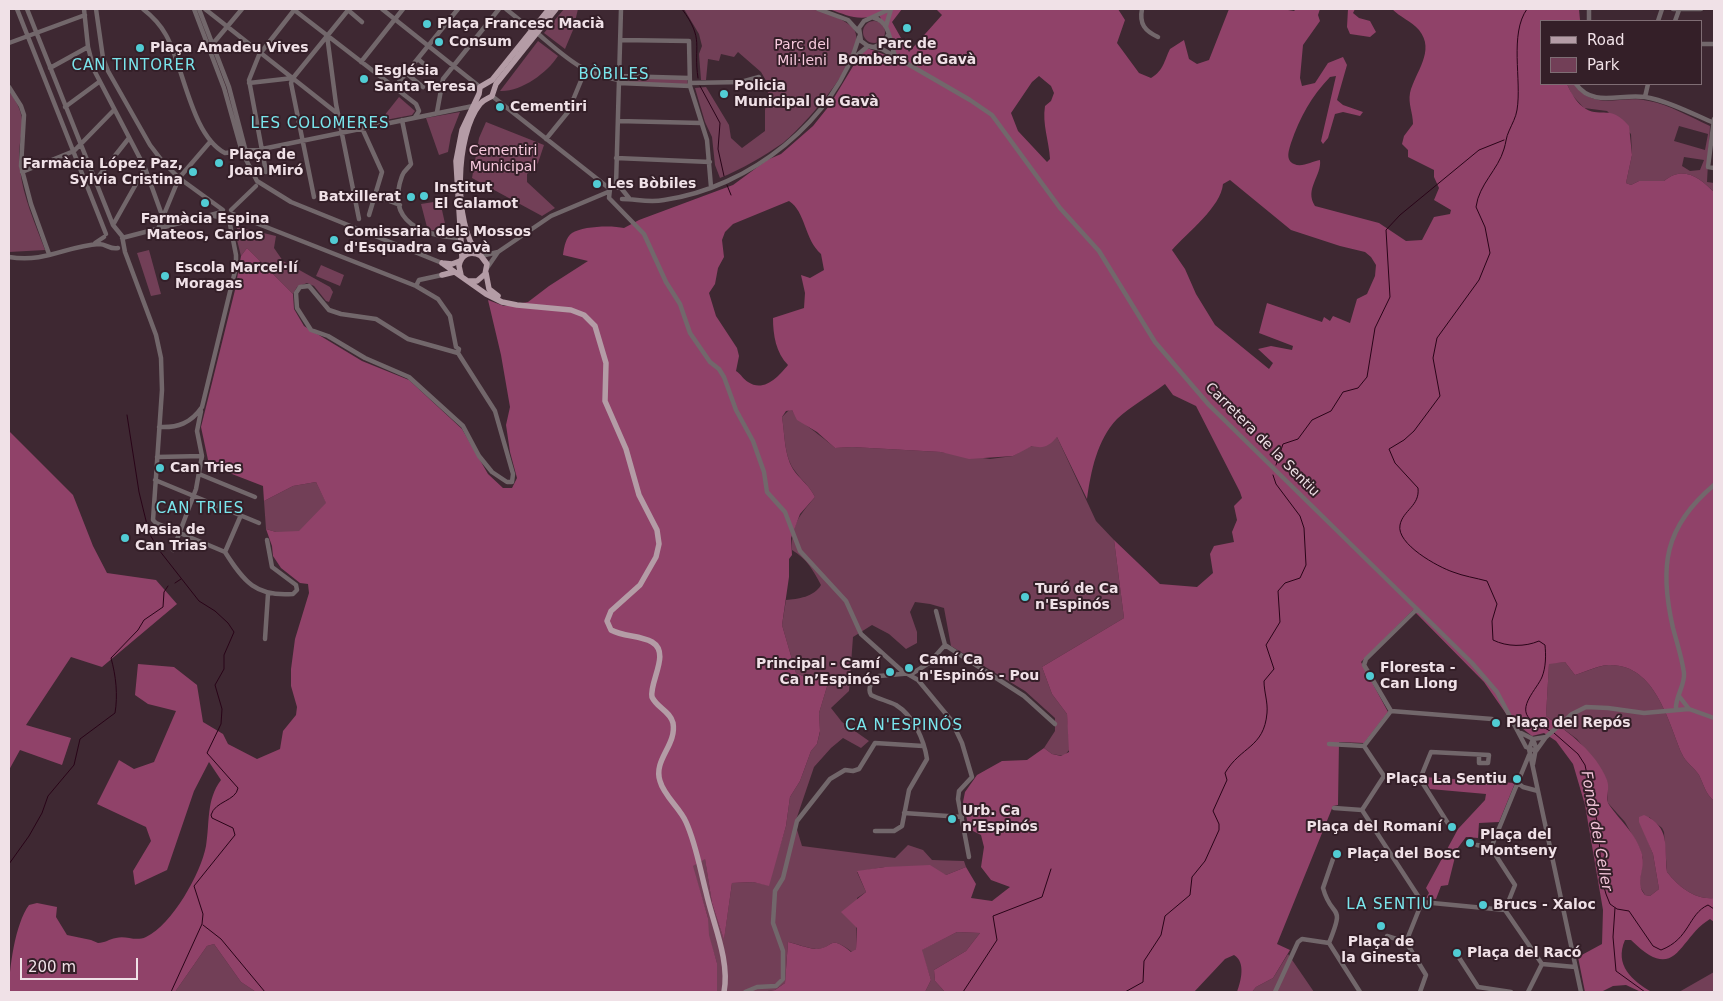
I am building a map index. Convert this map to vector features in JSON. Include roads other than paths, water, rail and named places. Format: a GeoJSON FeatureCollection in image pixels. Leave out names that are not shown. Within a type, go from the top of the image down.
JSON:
{"type":"FeatureCollection","features":[{"type":"Feature","properties":{"kind":"main road"},"geometry":{"type":"LineString","coordinates":[[549,9],[493,89],[492,96],[485,99],[478,107],[467,132],[460,170],[467,231],[470,244],[480,255],[487,270],[492,292],[503,299],[526,304],[573,308],[587,313],[598,325],[604,340],[609,363],[606,399],[628,448],[640,492],[656,524],[662,543],[658,558],[646,580],[636,593],[613,611],[611,623],[620,632],[652,639],[661,650],[662,662],[654,693],[657,701],[672,715],[676,728],[675,737],[661,771],[662,780],[682,810],[692,831],[726,963],[726,991]]}},
{"type":"Feature","properties":{"kind":"main road"},"geometry":{"type":"LineString","coordinates":[[461,275],[459,268],[462,238],[455,179],[456,161],[462,130],[479,94],[480,87],[487,84],[556,9]]}},
{"type":"Feature","properties":{"kind":"main road"},"geometry":{"type":"LineString","coordinates":[[487,84],[493,89]]}},
{"type":"Feature","properties":{"kind":"main road"},"geometry":{"type":"LineString","coordinates":[[479,94],[485,99]]}},
{"type":"Feature","properties":{"kind":"main road"},"geometry":{"type":"LineString","coordinates":[[444,265],[461,260],[469,253],[480,255]]}},
{"type":"Feature","properties":{"kind":"main road"},"geometry":{"type":"LineString","coordinates":[[444,265],[486,294],[508,304],[580,312],[591,320],[601,341],[606,363],[605,401],[626,449],[639,495],[657,530],[659,544],[656,557],[640,585],[611,611],[607,621],[611,630],[650,641],[656,645],[658,650],[660,662],[652,684],[652,697],[670,716],[673,729],[672,737],[660,764],[658,774],[662,786],[683,815],[692,838],[725,967],[726,991]]}},
{"type":"Feature","properties":{"kind":"main road"},"geometry":{"type":"LineString","coordinates":[[444,265],[442,274],[454,272]]}},
{"type":"Feature","properties":{"kind":"main road"},"geometry":{"type":"LineString","coordinates":[[467,280],[479,280],[487,270]]}},
{"type":"Feature","properties":{"kind":"street"},"geometry":{"type":"LineString","coordinates":[[17,9],[74,152],[105,235],[107,247]]}},
{"type":"Feature","properties":{"kind":"street"},"geometry":{"type":"LineString","coordinates":[[27,9],[114,228],[122,240],[158,344],[162,381],[153,517],[156,523],[226,552],[242,578],[256,589],[268,594],[293,594],[298,589],[296,585],[272,567],[266,540]]}},
{"type":"Feature","properties":{"kind":"street"},"geometry":{"type":"LineString","coordinates":[[84,9],[88,47],[99,82],[145,168],[163,218]]}},
{"type":"Feature","properties":{"kind":"street"},"geometry":{"type":"LineString","coordinates":[[96,9],[103,58],[108,72],[150,145],[179,178],[229,219],[236,255],[236,267],[197,431],[202,456],[195,496],[173,550]]}},
{"type":"Feature","properties":{"kind":"street"},"geometry":{"type":"LineString","coordinates":[[143,9],[161,26],[168,39],[196,115],[210,142],[225,153],[245,153],[473,106]]}},
{"type":"Feature","properties":{"kind":"street"},"geometry":{"type":"LineString","coordinates":[[194,9],[229,87],[245,153],[258,184],[292,202],[444,265]]}},
{"type":"Feature","properties":{"kind":"street"},"geometry":{"type":"LineString","coordinates":[[199,9],[211,47]]}},
{"type":"Feature","properties":{"kind":"street"},"geometry":{"type":"LineString","coordinates":[[205,9],[338,114]]}},
{"type":"Feature","properties":{"kind":"street"},"geometry":{"type":"LineString","coordinates":[[211,47],[242,9]]}},
{"type":"Feature","properties":{"kind":"street"},"geometry":{"type":"LineString","coordinates":[[266,172],[249,83],[261,52],[294,9],[416,104],[419,112],[415,117]]}},
{"type":"Feature","properties":{"kind":"street"},"geometry":{"type":"LineString","coordinates":[[314,197],[291,83],[348,9],[362,22]]}},
{"type":"Feature","properties":{"kind":"street"},"geometry":{"type":"LineString","coordinates":[[382,9],[480,87]]}},
{"type":"Feature","properties":{"kind":"street"},"geometry":{"type":"LineString","coordinates":[[361,62],[403,9]]}},
{"type":"Feature","properties":{"kind":"street"},"geometry":{"type":"LineString","coordinates":[[394,88],[458,9]]}},
{"type":"Feature","properties":{"kind":"street"},"geometry":{"type":"LineString","coordinates":[[437,112],[443,79],[499,9]]}},
{"type":"Feature","properties":{"kind":"street"},"geometry":{"type":"LineString","coordinates":[[506,9],[585,71],[601,77],[619,80],[690,82],[741,82],[759,78]]}},
{"type":"Feature","properties":{"kind":"street"},"geometry":{"type":"LineString","coordinates":[[610,195],[616,186],[621,9]]}},
{"type":"Feature","properties":{"kind":"street"},"geometry":{"type":"LineString","coordinates":[[818,9],[848,20],[864,21],[890,9]]}},
{"type":"Feature","properties":{"kind":"street"},"geometry":{"type":"LineString","coordinates":[[886,26],[890,9]]}},
{"type":"Feature","properties":{"kind":"street"},"geometry":{"type":"LineString","coordinates":[[1142,9],[1142,24],[1147,32],[1158,37]]}},
{"type":"Feature","properties":{"kind":"street"},"geometry":{"type":"LineString","coordinates":[[1589,9],[1589,20]]}},
{"type":"Feature","properties":{"kind":"street"},"geometry":{"type":"LineString","coordinates":[[1673,9],[1701,9]]}},
{"type":"Feature","properties":{"kind":"street"},"geometry":{"type":"LineString","coordinates":[[9,43],[85,15]]}},
{"type":"Feature","properties":{"kind":"street"},"geometry":{"type":"LineString","coordinates":[[872,18],[881,20],[886,26],[895,57]]}},
{"type":"Feature","properties":{"kind":"street"},"geometry":{"type":"LineString","coordinates":[[848,20],[870,47]]}},
{"type":"Feature","properties":{"kind":"street"},"geometry":{"type":"LineString","coordinates":[[487,270],[498,252],[551,216],[576,204],[610,195],[621,200],[664,200],[711,187],[730,179],[773,154],[806,127],[841,83],[853,59],[864,21]]}},
{"type":"Feature","properties":{"kind":"street"},"geometry":{"type":"LineString","coordinates":[[853,59],[870,47],[881,45],[888,34]]}},
{"type":"Feature","properties":{"kind":"street"},"geometry":{"type":"LineString","coordinates":[[328,35],[338,114],[358,219]]}},
{"type":"Feature","properties":{"kind":"street"},"geometry":{"type":"LineString","coordinates":[[620,40],[688,41],[690,82],[707,140],[711,187]]}},
{"type":"Feature","properties":{"kind":"street"},"geometry":{"type":"LineString","coordinates":[[50,68],[88,47]]}},
{"type":"Feature","properties":{"kind":"street","name":"Carretera de la Sentiu"},"geometry":{"type":"LineString","coordinates":[[870,47],[895,57],[970,100],[992,115],[1060,208],[1099,251],[1155,342],[1209,405],[1472,663],[1498,692],[1529,751]]}},
{"type":"Feature","properties":{"kind":"street"},"geometry":{"type":"LineString","coordinates":[[418,60],[432,72]]}},
{"type":"Feature","properties":{"kind":"street"},"geometry":{"type":"LineString","coordinates":[[546,139],[568,112],[585,71]]}},
{"type":"Feature","properties":{"kind":"street"},"geometry":{"type":"LineString","coordinates":[[406,73],[423,87]]}},
{"type":"Feature","properties":{"kind":"street"},"geometry":{"type":"LineString","coordinates":[[249,83],[293,78]]}},
{"type":"Feature","properties":{"kind":"street"},"geometry":{"type":"LineString","coordinates":[[619,80],[690,82]]}},
{"type":"Feature","properties":{"kind":"street"},"geometry":{"type":"LineString","coordinates":[[65,107],[99,82]]}},
{"type":"Feature","properties":{"kind":"street"},"geometry":{"type":"LineString","coordinates":[[1577,85],[1585,94],[1598,98],[1645,97],[1714,122],[1708,167],[1714,168]]}},
{"type":"Feature","properties":{"kind":"street"},"geometry":{"type":"LineString","coordinates":[[1645,97],[1648,85]]}},
{"type":"Feature","properties":{"kind":"street"},"geometry":{"type":"LineString","coordinates":[[9,87],[21,106],[24,115],[20,158],[22,172],[31,204],[50,254]]}},
{"type":"Feature","properties":{"kind":"street"},"geometry":{"type":"LineString","coordinates":[[492,96],[546,139],[610,195],[620,209],[644,234],[666,282],[680,304],[690,333],[710,362],[719,369],[724,378],[736,410],[753,441],[764,472],[767,492],[785,512],[800,551],[846,601],[861,634],[905,673],[914,677],[930,693],[951,720],[962,743],[972,777],[958,795],[969,857]]}},
{"type":"Feature","properties":{"kind":"street"},"geometry":{"type":"LineString","coordinates":[[22,172],[74,152],[114,110]]}},
{"type":"Feature","properties":{"kind":"street"},"geometry":{"type":"LineString","coordinates":[[402,120],[412,164],[402,175],[397,194],[405,218],[424,232],[436,236],[462,238]]}},
{"type":"Feature","properties":{"kind":"street"},"geometry":{"type":"LineString","coordinates":[[618,121],[701,123]]}},
{"type":"Feature","properties":{"kind":"street"},"geometry":{"type":"LineString","coordinates":[[362,128],[382,172],[369,215]]}},
{"type":"Feature","properties":{"kind":"street"},"geometry":{"type":"LineString","coordinates":[[95,181],[129,138]]}},
{"type":"Feature","properties":{"kind":"street"},"geometry":{"type":"LineString","coordinates":[[158,229],[179,178],[210,142]]}},
{"type":"Feature","properties":{"kind":"street"},"geometry":{"type":"LineString","coordinates":[[616,158],[710,162]]}},
{"type":"Feature","properties":{"kind":"street"},"geometry":{"type":"LineString","coordinates":[[9,256],[50,254],[97,242],[114,228],[145,168]]}},
{"type":"Feature","properties":{"kind":"street"},"geometry":{"type":"LineString","coordinates":[[229,219],[232,212],[258,184]]}},
{"type":"Feature","properties":{"kind":"street"},"geometry":{"type":"LineString","coordinates":[[616,186],[630,199]]}},
{"type":"Feature","properties":{"kind":"street"},"geometry":{"type":"LineString","coordinates":[[620,209],[623,192]]}},
{"type":"Feature","properties":{"kind":"street"},"geometry":{"type":"LineString","coordinates":[[376,196],[400,205]]}},
{"type":"Feature","properties":{"kind":"street"},"geometry":{"type":"LineString","coordinates":[[118,248],[122,240],[158,229],[232,212],[416,286],[438,298],[445,306],[453,323],[456,350],[495,411],[512,468],[512,482],[504,480],[492,472],[482,461],[463,426],[409,377],[365,358],[328,336],[311,330],[297,308],[296,293],[300,287],[309,286],[329,310],[340,314],[376,318],[408,339],[456,350]]}},
{"type":"Feature","properties":{"kind":"street"},"geometry":{"type":"LineString","coordinates":[[9,256],[42,257],[97,245],[118,248],[125,252]]}},
{"type":"Feature","properties":{"kind":"street"},"geometry":{"type":"LineString","coordinates":[[480,255],[498,252]]}},
{"type":"Feature","properties":{"kind":"street"},"geometry":{"type":"LineString","coordinates":[[416,286],[418,280],[442,274]]}},
{"type":"Feature","properties":{"kind":"street"},"geometry":{"type":"LineString","coordinates":[[159,427],[173,427],[184,424],[194,417],[202,407]]}},
{"type":"Feature","properties":{"kind":"street"},"geometry":{"type":"LineString","coordinates":[[157,457],[202,456]]}},
{"type":"Feature","properties":{"kind":"street"},"geometry":{"type":"LineString","coordinates":[[199,474],[255,497]]}},
{"type":"Feature","properties":{"kind":"street"},"geometry":{"type":"LineString","coordinates":[[156,480],[259,523]]}},
{"type":"Feature","properties":{"kind":"street"},"geometry":{"type":"LineString","coordinates":[[1678,709],[1684,676],[1668,598],[1666,560],[1677,528],[1695,504],[1714,485]]}},
{"type":"Feature","properties":{"kind":"street"},"geometry":{"type":"LineString","coordinates":[[226,552],[241,515]]}},
{"type":"Feature","properties":{"kind":"street"},"geometry":{"type":"LineString","coordinates":[[265,639],[268,594]]}},
{"type":"Feature","properties":{"kind":"street"},"geometry":{"type":"LineString","coordinates":[[1391,711],[1364,665],[1366,659],[1417,609]]}},
{"type":"Feature","properties":{"kind":"street"},"geometry":{"type":"LineString","coordinates":[[936,611],[945,645],[1024,696],[1055,724]]}},
{"type":"Feature","properties":{"kind":"street"},"geometry":{"type":"LineString","coordinates":[[875,831],[890,832],[898,830],[903,824],[909,790],[926,762],[919,731],[900,708],[874,696],[869,690],[872,681],[879,676],[913,673],[922,668],[945,645]]}},
{"type":"Feature","properties":{"kind":"street"},"geometry":{"type":"LineString","coordinates":[[1679,696],[1689,709]]}},
{"type":"Feature","properties":{"kind":"street"},"geometry":{"type":"LineString","coordinates":[[1664,711],[1679,696]]}},
{"type":"Feature","properties":{"kind":"street"},"geometry":{"type":"LineString","coordinates":[[1536,751],[1558,726],[1572,714],[1586,707],[1608,708],[1636,713],[1689,709],[1714,718]]}},
{"type":"Feature","properties":{"kind":"street"},"geometry":{"type":"LineString","coordinates":[[1391,711],[1492,719]]}},
{"type":"Feature","properties":{"kind":"street"},"geometry":{"type":"LineString","coordinates":[[1364,746],[1391,711]]}},
{"type":"Feature","properties":{"kind":"street"},"geometry":{"type":"LineString","coordinates":[[1518,730],[1533,739],[1536,744],[1532,766]]}},
{"type":"Feature","properties":{"kind":"street"},"geometry":{"type":"LineString","coordinates":[[1533,739],[1548,736]]}},
{"type":"Feature","properties":{"kind":"street"},"geometry":{"type":"LineString","coordinates":[[1491,848],[1527,761],[1533,739]]}},
{"type":"Feature","properties":{"kind":"street"},"geometry":{"type":"LineString","coordinates":[[745,992],[756,987],[776,986],[783,979],[783,951],[773,924],[775,891],[784,878],[795,828],[802,814],[830,779],[845,770],[853,771],[859,769],[875,743],[923,746]]}},
{"type":"Feature","properties":{"kind":"street"},"geometry":{"type":"LineString","coordinates":[[1329,744],[1364,746]]}},
{"type":"Feature","properties":{"kind":"street"},"geometry":{"type":"LineString","coordinates":[[1364,746],[1384,776]]}},
{"type":"Feature","properties":{"kind":"street"},"geometry":{"type":"LineString","coordinates":[[1529,751],[1536,751]]}},
{"type":"Feature","properties":{"kind":"street"},"geometry":{"type":"LineString","coordinates":[[1529,751],[1581,992]]}},
{"type":"Feature","properties":{"kind":"street"},"geometry":{"type":"LineString","coordinates":[[1420,779],[1432,752],[1479,755]]}},
{"type":"Feature","properties":{"kind":"street"},"geometry":{"type":"LineString","coordinates":[[1384,776],[1420,779]]}},
{"type":"Feature","properties":{"kind":"street"},"geometry":{"type":"LineString","coordinates":[[1362,810],[1384,776]]}},
{"type":"Feature","properties":{"kind":"street"},"geometry":{"type":"LineString","coordinates":[[1420,779],[1449,825]]}},
{"type":"Feature","properties":{"kind":"street"},"geometry":{"type":"LineString","coordinates":[[1518,783],[1523,787],[1538,791]]}},
{"type":"Feature","properties":{"kind":"street"},"geometry":{"type":"LineString","coordinates":[[1515,791],[1523,787]]}},
{"type":"Feature","properties":{"kind":"street"},"geometry":{"type":"LineString","coordinates":[[1334,808],[1362,810]]}},
{"type":"Feature","properties":{"kind":"street"},"geometry":{"type":"LineString","coordinates":[[1362,810],[1422,902]]}},
{"type":"Feature","properties":{"kind":"street"},"geometry":{"type":"LineString","coordinates":[[904,813],[962,817]]}},
{"type":"Feature","properties":{"kind":"street"},"geometry":{"type":"LineString","coordinates":[[1477,845],[1491,848],[1515,885],[1506,910]]}},
{"type":"Feature","properties":{"kind":"street"},"geometry":{"type":"LineString","coordinates":[[1329,943],[1338,915],[1323,888],[1333,858]]}},
{"type":"Feature","properties":{"kind":"street"},"geometry":{"type":"LineString","coordinates":[[1422,902],[1506,910]]}},
{"type":"Feature","properties":{"kind":"street"},"geometry":{"type":"LineString","coordinates":[[1406,942],[1422,902]]}},
{"type":"Feature","properties":{"kind":"street"},"geometry":{"type":"LineString","coordinates":[[1506,910],[1542,964]]}},
{"type":"Feature","properties":{"kind":"street"},"geometry":{"type":"LineString","coordinates":[[1387,936],[1406,942],[1426,975],[1420,992]]}},
{"type":"Feature","properties":{"kind":"street"},"geometry":{"type":"LineString","coordinates":[[1275,992],[1298,942],[1302,939],[1329,943],[1360,992]]}},
{"type":"Feature","properties":{"kind":"street"},"geometry":{"type":"LineString","coordinates":[[1458,956],[1480,988],[1511,992]]}},
{"type":"Feature","properties":{"kind":"street"},"geometry":{"type":"LineString","coordinates":[[1542,964],[1575,967]]}},
{"type":"Feature","properties":{"kind":"street"},"geometry":{"type":"LineString","coordinates":[[1528,992],[1542,964]]}},
{"type":"Feature","properties":{"kind":"waterway"},"geometry":{"type":"LineString","coordinates":[[682,9],[694,28],[696,36],[698,78]]}},
{"type":"Feature","properties":{"kind":"waterway"},"geometry":{"type":"LineString","coordinates":[[1527,9],[1522,19],[1517,44],[1518,98],[1516,113],[1501,157],[1481,191],[1476,207],[1485,227],[1490,253],[1479,280],[1437,338],[1433,358],[1440,396],[1414,431],[1389,449],[1395,463],[1418,488],[1414,504],[1404,515],[1400,525],[1404,540],[1419,554],[1446,569],[1487,581],[1497,604],[1492,621],[1493,640],[1504,644],[1516,645],[1539,641],[1545,645],[1543,673],[1540,682],[1529,698],[1526,709],[1530,719],[1550,731]]}},
{"type":"Feature","properties":{"kind":"waterway"},"geometry":{"type":"LineString","coordinates":[[700,86],[720,123],[718,149],[724,176]]}},
{"type":"Feature","properties":{"kind":"waterway"},"geometry":{"type":"LineString","coordinates":[[1276,465],[1283,444],[1298,439],[1312,420],[1331,411],[1343,392],[1358,388],[1367,377],[1375,328],[1390,297],[1386,230],[1400,215],[1479,150],[1504,140]]}},
{"type":"Feature","properties":{"kind":"waterway"},"geometry":{"type":"LineString","coordinates":[[727,185],[731,195]]}},
{"type":"Feature","properties":{"kind":"waterway"},"geometry":{"type":"LineString","coordinates":[[127,415],[139,492],[149,533],[159,550],[199,601],[215,611],[228,623],[234,632],[224,655],[224,669],[215,685],[222,709],[221,724],[207,753],[238,788],[234,796],[213,810],[211,815],[212,818],[233,828],[235,835],[194,886],[203,914],[202,924],[171,992]]}},
{"type":"Feature","properties":{"kind":"waterway"},"geometry":{"type":"LineString","coordinates":[[1125,992],[1143,982],[1144,961],[1161,935],[1165,916],[1190,895],[1192,877],[1205,861],[1219,830],[1219,824],[1213,811],[1227,780],[1225,773],[1231,764],[1257,740],[1265,725],[1267,709],[1264,681],[1274,669],[1266,645],[1280,622],[1278,591],[1285,583],[1300,578],[1306,565],[1304,528],[1300,516],[1276,484],[1273,475]]}},
{"type":"Feature","properties":{"kind":"waterway"},"geometry":{"type":"LineString","coordinates":[[175,583],[181,579]]}},
{"type":"Feature","properties":{"kind":"waterway"},"geometry":{"type":"LineString","coordinates":[[9,864],[29,836],[42,813],[48,796],[74,765],[80,739],[115,713],[116,686],[111,658],[138,630],[144,620],[163,607],[164,592],[168,586]]}},
{"type":"Feature","properties":{"kind":"waterway","name":"Fondo del Celler"},"geometry":{"type":"LineString","coordinates":[[1554,733],[1578,754],[1585,765],[1598,826],[1602,880],[1610,904],[1617,909],[1629,911],[1653,946],[1661,950],[1678,940],[1701,909],[1708,905],[1714,909]]}},
{"type":"Feature","properties":{"kind":"waterway"},"geometry":{"type":"LineString","coordinates":[[963,992],[997,940],[993,916],[1042,897],[1051,869]]}},
{"type":"Feature","properties":{"kind":"waterway","name":"Fondo del Celler"},"geometry":{"type":"LineString","coordinates":[[1615,908],[1613,937],[1616,971],[1645,992]]}},
{"type":"Feature","properties":{"kind":"waterway"},"geometry":{"type":"LineString","coordinates":[[203,925],[221,939],[265,992]]}},
{"type":"Feature","properties":{"kind":"place","name":"Plaça Francesc Macià"},"geometry":{"type":"Point","coordinates":[427,24]}},
{"type":"Feature","properties":{"kind":"place","name":"Parc de Bombers de Gavà"},"geometry":{"type":"Point","coordinates":[907,28]}},
{"type":"Feature","properties":{"kind":"place","name":"Consum"},"geometry":{"type":"Point","coordinates":[439,42]}},
{"type":"Feature","properties":{"kind":"place","name":"Plaça Amadeu Vives"},"geometry":{"type":"Point","coordinates":[140,48]}},
{"type":"Feature","properties":{"kind":"place","name":"Església Santa Teresa"},"geometry":{"type":"Point","coordinates":[364,79]}},
{"type":"Feature","properties":{"kind":"place","name":"Policia Municipal de Gavà"},"geometry":{"type":"Point","coordinates":[724,94]}},
{"type":"Feature","properties":{"kind":"place","name":"Cementiri"},"geometry":{"type":"Point","coordinates":[500,107]}},
{"type":"Feature","properties":{"kind":"place","name":"Plaça de Joan Miró"},"geometry":{"type":"Point","coordinates":[219,163]}},
{"type":"Feature","properties":{"kind":"place","name":"Farmàcia López Paz, Sylvia Cristina"},"geometry":{"type":"Point","coordinates":[193,172]}},
{"type":"Feature","properties":{"kind":"place","name":"Les Bòbiles"},"geometry":{"type":"Point","coordinates":[597,184]}},
{"type":"Feature","properties":{"kind":"place","name":"Institut El Calamot"},"geometry":{"type":"Point","coordinates":[424,196]}},
{"type":"Feature","properties":{"kind":"place","name":"Batxillerat"},"geometry":{"type":"Point","coordinates":[411,197]}},
{"type":"Feature","properties":{"kind":"place","name":"Farmàcia Espina Mateos, Carlos"},"geometry":{"type":"Point","coordinates":[205,203]}},
{"type":"Feature","properties":{"kind":"place","name":"Comissaria dels Mossos d'Esquadra a Gavà"},"geometry":{"type":"Point","coordinates":[334,240]}},
{"type":"Feature","properties":{"kind":"place","name":"Escola Marcel·lí Moragas"},"geometry":{"type":"Point","coordinates":[165,276]}},
{"type":"Feature","properties":{"kind":"place","name":"Can Tries"},"geometry":{"type":"Point","coordinates":[160,468]}},
{"type":"Feature","properties":{"kind":"place","name":"Masia de Can Trias"},"geometry":{"type":"Point","coordinates":[125,538]}},
{"type":"Feature","properties":{"kind":"place","name":"Turó de Ca n'Espinós"},"geometry":{"type":"Point","coordinates":[1025,597]}},
{"type":"Feature","properties":{"kind":"place","name":"Camí Ca n'Espinós - Pou"},"geometry":{"type":"Point","coordinates":[909,668]}},
{"type":"Feature","properties":{"kind":"place","name":"Principal - Camí Ca n’Espinós"},"geometry":{"type":"Point","coordinates":[890,672]}},
{"type":"Feature","properties":{"kind":"place","name":"Floresta - Can Llong"},"geometry":{"type":"Point","coordinates":[1370,676]}},
{"type":"Feature","properties":{"kind":"place","name":"Plaça del Repós"},"geometry":{"type":"Point","coordinates":[1496,723]}},
{"type":"Feature","properties":{"kind":"place","name":"Plaça La Sentiu"},"geometry":{"type":"Point","coordinates":[1517,779]}},
{"type":"Feature","properties":{"kind":"place","name":"Urb. Ca n’Espinós"},"geometry":{"type":"Point","coordinates":[952,819]}},
{"type":"Feature","properties":{"kind":"place","name":"Plaça del Romaní"},"geometry":{"type":"Point","coordinates":[1452,827]}},
{"type":"Feature","properties":{"kind":"place","name":"Plaça del Montseny"},"geometry":{"type":"Point","coordinates":[1470,843]}},
{"type":"Feature","properties":{"kind":"place","name":"Plaça del Bosc"},"geometry":{"type":"Point","coordinates":[1337,854]}},
{"type":"Feature","properties":{"kind":"place","name":"Brucs - Xaloc"},"geometry":{"type":"Point","coordinates":[1483,905]}},
{"type":"Feature","properties":{"kind":"place","name":"Plaça de la Ginesta"},"geometry":{"type":"Point","coordinates":[1381,926]}},
{"type":"Feature","properties":{"kind":"place","name":"Plaça del Racó"},"geometry":{"type":"Point","coordinates":[1457,953]}},
{"type":"Feature","properties":{"kind":"district","name":"CAN TINTORER"},"geometry":{"type":"Point","coordinates":[134,66]}},
{"type":"Feature","properties":{"kind":"district","name":"BÒBILES"},"geometry":{"type":"Point","coordinates":[614,75]}},
{"type":"Feature","properties":{"kind":"district","name":"LES COLOMERES"},"geometry":{"type":"Point","coordinates":[320,124]}},
{"type":"Feature","properties":{"kind":"district","name":"CAN TRIES"},"geometry":{"type":"Point","coordinates":[200,509]}},
{"type":"Feature","properties":{"kind":"district","name":"CA N'ESPINÓS"},"geometry":{"type":"Point","coordinates":[904,726]}},
{"type":"Feature","properties":{"kind":"district","name":"LA SENTIU"},"geometry":{"type":"Point","coordinates":[1390,905]}},
{"type":"Feature","properties":{"kind":"park label","name":"Parc del Mil·leni"},"geometry":{"type":"Point","coordinates":[802,54]}},
{"type":"Feature","properties":{"kind":"park label","name":"Cementiri Municipal"},"geometry":{"type":"Point","coordinates":[503,160]}}]}
